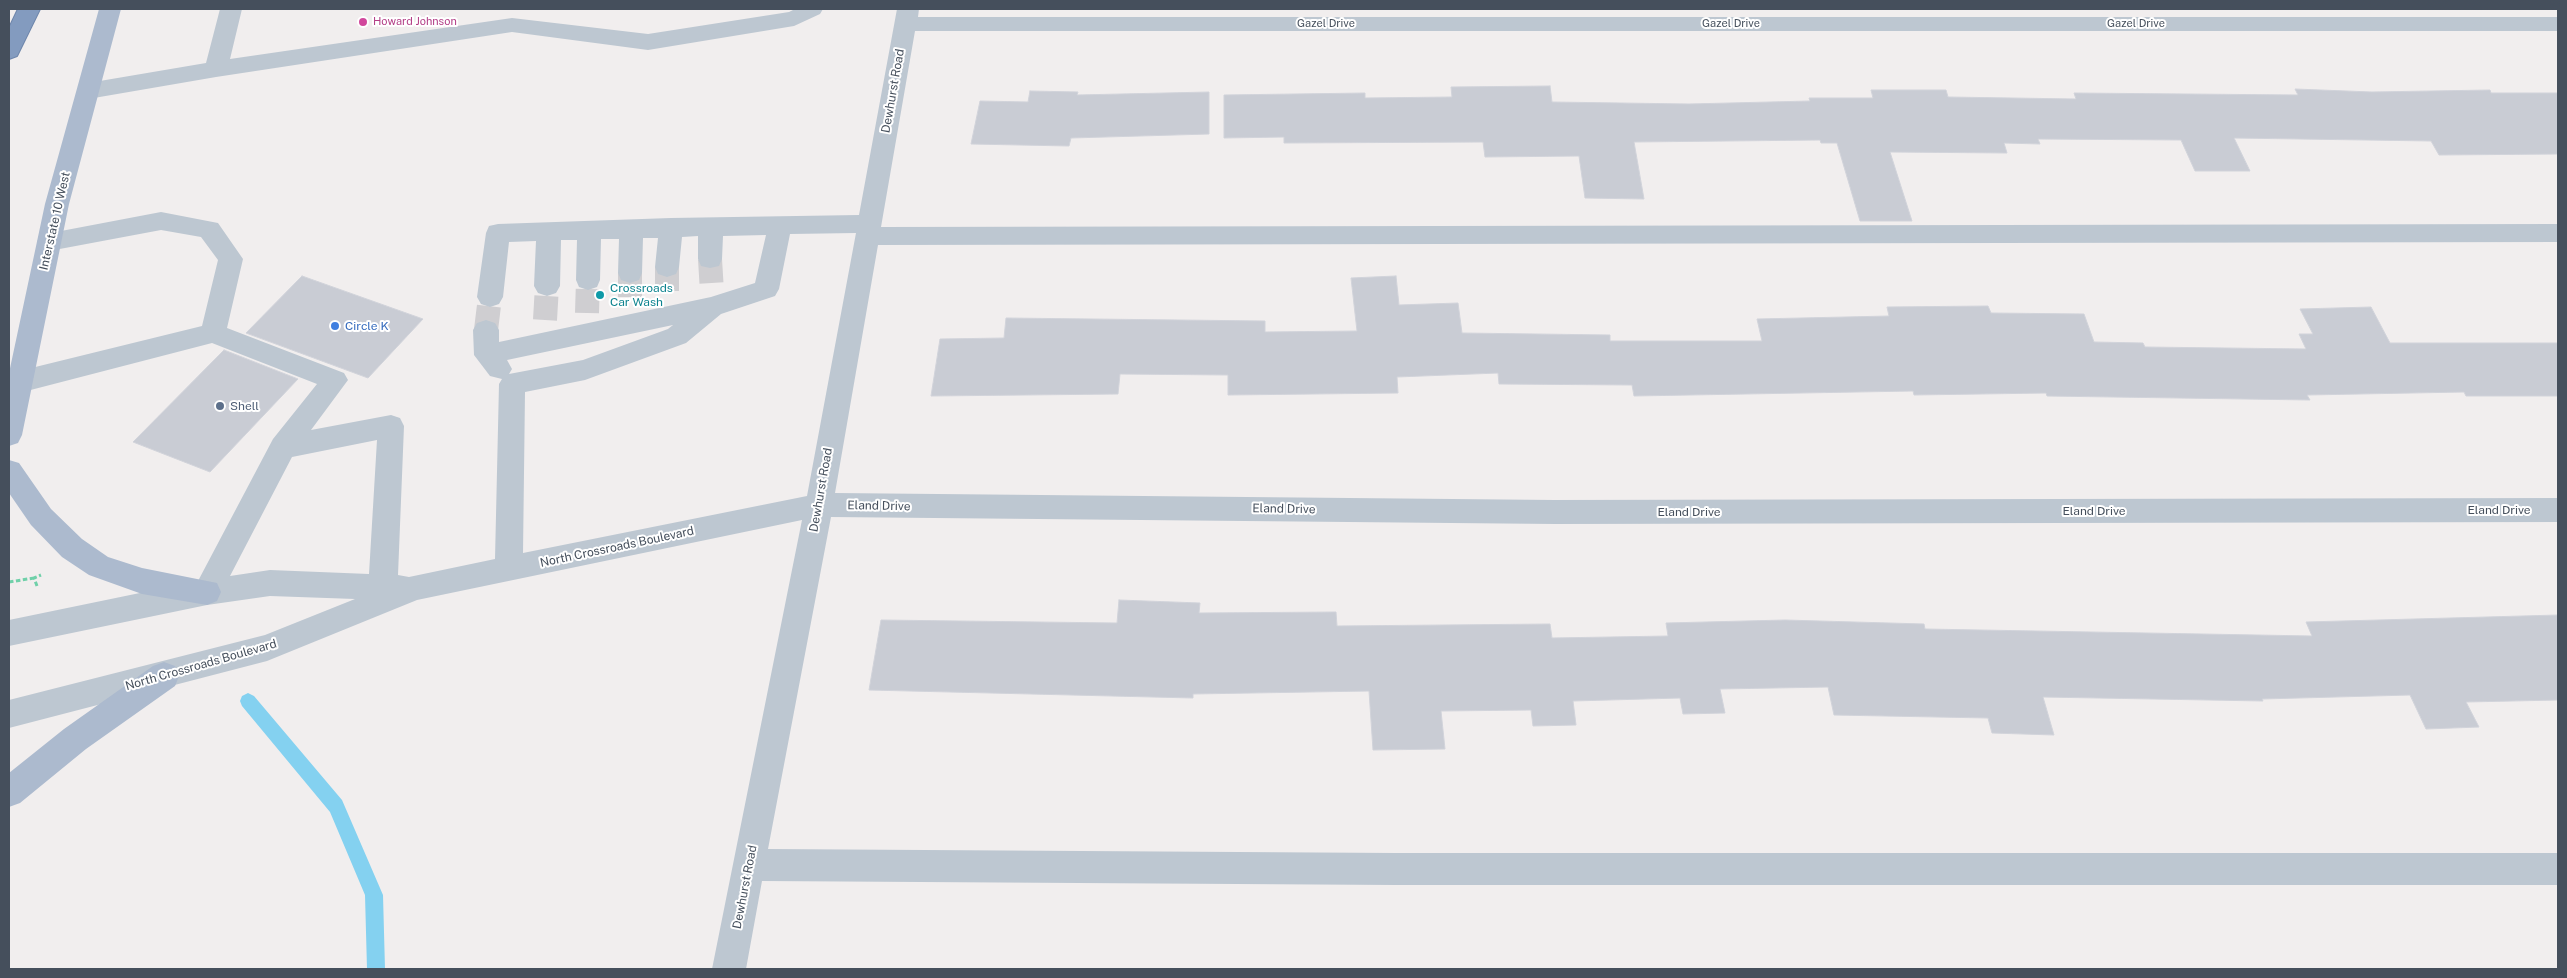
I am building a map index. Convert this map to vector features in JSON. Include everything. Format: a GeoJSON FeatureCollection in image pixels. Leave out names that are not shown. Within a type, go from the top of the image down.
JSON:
{"type":"FeatureCollection","features":[{"type":"Feature","properties":{"kind":"highway"},"geometry":{"type":"LineString","coordinates":[[9,51],[29,9]]}},
{"type":"Feature","properties":{"kind":"main road","name":"Interstate 10 West"},"geometry":{"type":"LineString","coordinates":[[10,425],[49,242],[110,9]]}},
{"type":"Feature","properties":{"kind":"main road"},"geometry":{"type":"LineString","coordinates":[[9,470],[41,517],[72,548],[99,566],[142,581],[206,592]]}},
{"type":"Feature","properties":{"kind":"main road"},"geometry":{"type":"LineString","coordinates":[[9,792],[75,739],[164,676]]}},
{"type":"Feature","properties":{"kind":"street"},"geometry":{"type":"LineString","coordinates":[[216,69],[231,9]]}},
{"type":"Feature","properties":{"kind":"street"},"geometry":{"type":"LineString","coordinates":[[88,91],[216,69],[512,25],[648,42],[794,19],[812,9]]}},
{"type":"Feature","properties":{"kind":"street","name":"Gazel Drive"},"geometry":{"type":"LineString","coordinates":[[906,17],[2558,24]]}},
{"type":"Feature","properties":{"kind":"street","name":"Dewhurst Road"},"geometry":{"type":"LineString","coordinates":[[729,969],[819,505],[906,17]]}},
{"type":"Feature","properties":{"kind":"street"},"geometry":{"type":"LineString","coordinates":[[49,242],[161,221],[208,229],[230,260],[213,333]]}},
{"type":"Feature","properties":{"kind":"street"},"geometry":{"type":"LineString","coordinates":[[487,356],[545,330],[766,289],[780,224]]}},
{"type":"Feature","properties":{"kind":"street"},"geometry":{"type":"LineString","coordinates":[[490,298],[498,233],[671,227],[780,224],[868,230],[2558,233]]}},
{"type":"Feature","properties":{"kind":"street"},"geometry":{"type":"LineString","coordinates":[[710,260],[711,226]]}},
{"type":"Feature","properties":{"kind":"street"},"geometry":{"type":"LineString","coordinates":[[667,267],[671,227]]}},
{"type":"Feature","properties":{"kind":"street"},"geometry":{"type":"LineString","coordinates":[[630,273],[631,229]]}},
{"type":"Feature","properties":{"kind":"street"},"geometry":{"type":"LineString","coordinates":[[588,280],[589,230]]}},
{"type":"Feature","properties":{"kind":"street"},"geometry":{"type":"LineString","coordinates":[[547,286],[549,231]]}},
{"type":"Feature","properties":{"kind":"street"},"geometry":{"type":"LineString","coordinates":[[512,384],[585,370],[677,336],[712,299]]}},
{"type":"Feature","properties":{"kind":"street"},"geometry":{"type":"LineString","coordinates":[[486,330],[487,356],[512,384],[509,569]]}},
{"type":"Feature","properties":{"kind":"street"},"geometry":{"type":"LineString","coordinates":[[19,382],[213,333],[335,380],[283,447],[206,592]]}},
{"type":"Feature","properties":{"kind":"street"},"geometry":{"type":"LineString","coordinates":[[283,447],[391,426],[383,587]]}},
{"type":"Feature","properties":{"kind":"street","name":"Eland Drive"},"geometry":{"type":"LineString","coordinates":[[819,505],[1555,512],[2558,510]]}},
{"type":"Feature","properties":{"kind":"street","name":"North Crossroads Boulevard"},"geometry":{"type":"LineString","coordinates":[[9,714],[164,676],[267,648],[415,588],[819,505]]}},
{"type":"Feature","properties":{"kind":"street","name":"North Crossroads Boulevard"},"geometry":{"type":"LineString","coordinates":[[9,632],[206,592],[270,583],[415,588]]}},
{"type":"Feature","properties":{"kind":"street"},"geometry":{"type":"LineString","coordinates":[[749,865],[1395,869],[2558,869]]}},
{"type":"Feature","properties":{"kind":"path"},"geometry":{"type":"LineString","coordinates":[[9,582],[34,578]]}},
{"type":"Feature","properties":{"kind":"building"},"geometry":{"type":"Polygon","coordinates":[[[1550,86],[1552,102],[1689,104],[1810,101],[1809,98],[1873,98],[1871,90],[1946,90],[1948,97],[2076,99],[2074,93],[2298,95],[2295,89],[2372,92],[2490,90],[2491,93],[2558,93],[2558,154],[2439,155],[2431,141],[2234,138],[2250,171],[2195,171],[2181,140],[2038,139],[2040,144],[2004,143],[2007,153],[1890,152],[1912,221],[1860,221],[1837,143],[1821,143],[1820,140],[1634,142],[1644,199],[1585,198],[1579,156],[1485,157],[1483,142],[1284,143],[1284,137],[1224,138],[1224,95],[1365,93],[1365,98],[1452,97],[1451,87],[1550,86]]]}},
{"type":"Feature","properties":{"kind":"building"},"geometry":{"type":"Polygon","coordinates":[[[1030,91],[1078,92],[1077,95],[1209,92],[1209,134],[1071,138],[1069,146],[971,144],[980,101],[1028,102],[1030,91]]]}},
{"type":"Feature","properties":{"kind":"building","name":"Circle K"},"geometry":{"type":"Polygon","coordinates":[[[302,276],[423,319],[368,378],[246,333],[302,276]]]}},
{"type":"Feature","properties":{"kind":"building"},"geometry":{"type":"Polygon","coordinates":[[[1396,276],[1399,305],[1458,303],[1462,333],[1610,335],[1610,341],[1762,341],[1757,319],[1889,316],[1887,307],[1988,306],[1991,313],[2084,314],[2094,342],[2143,343],[2145,347],[2306,349],[2299,334],[2313,334],[2300,309],[2371,307],[2390,343],[2558,343],[2558,396],[2466,396],[2464,392],[2307,395],[2310,400],[2047,396],[2046,393],[1914,395],[1913,391],[1634,396],[1632,385],[1499,384],[1498,373],[1397,377],[1398,393],[1228,395],[1228,375],[1120,374],[1118,394],[931,396],[940,339],[1004,338],[1006,318],[1265,321],[1265,332],[1357,331],[1351,278],[1396,276]]]}},
{"type":"Feature","properties":{"kind":"building","name":"Shell"},"geometry":{"type":"Polygon","coordinates":[[[224,350],[298,379],[210,472],[133,442],[224,350]]]}},
{"type":"Feature","properties":{"kind":"building"},"geometry":{"type":"Polygon","coordinates":[[[1119,600],[1200,603],[1199,613],[1336,612],[1337,626],[1550,624],[1552,638],[1668,636],[1666,623],[1785,620],[1924,624],[1925,629],[2312,636],[2306,622],[2558,615],[2558,700],[2466,702],[2479,727],[2426,729],[2410,695],[2262,699],[2263,701],[2043,697],[2054,735],[1992,733],[1988,718],[1834,715],[1828,687],[1720,689],[1725,713],[1683,714],[1680,698],[1573,701],[1576,725],[1533,726],[1531,710],[1441,711],[1445,749],[1373,750],[1369,691],[1193,694],[1193,698],[869,690],[881,620],[1117,623],[1119,600]]]}},
{"type":"Feature","properties":{"kind":"waterway"},"geometry":{"type":"LineString","coordinates":[[248,701],[336,806],[374,895],[376,969]]}},
{"type":"Feature","properties":{"kind":"tunnel"},"geometry":{"type":"LineString","coordinates":[[710,259],[712,292]]}},
{"type":"Feature","properties":{"kind":"tunnel"},"geometry":{"type":"LineString","coordinates":[[667,267],[667,299]]}},
{"type":"Feature","properties":{"kind":"tunnel"},"geometry":{"type":"LineString","coordinates":[[630,273],[630,305]]}},
{"type":"Feature","properties":{"kind":"tunnel"},"geometry":{"type":"LineString","coordinates":[[587,313],[588,280]]}},
{"type":"Feature","properties":{"kind":"tunnel"},"geometry":{"type":"LineString","coordinates":[[545,320],[547,286]]}},
{"type":"Feature","properties":{"kind":"tunnel"},"geometry":{"type":"LineString","coordinates":[[486,330],[490,297]]}},
{"type":"Feature","properties":{"kind":"place","name":"Howard Johnson"},"geometry":{"type":"Point","coordinates":[363,22]}},
{"type":"Feature","properties":{"kind":"place","name":"Crossroads Car Wash"},"geometry":{"type":"Point","coordinates":[600,295]}},
{"type":"Feature","properties":{"kind":"place","name":"Circle K"},"geometry":{"type":"Point","coordinates":[335,326]}},
{"type":"Feature","properties":{"kind":"place","name":"Shell"},"geometry":{"type":"Point","coordinates":[220,406]}}]}
